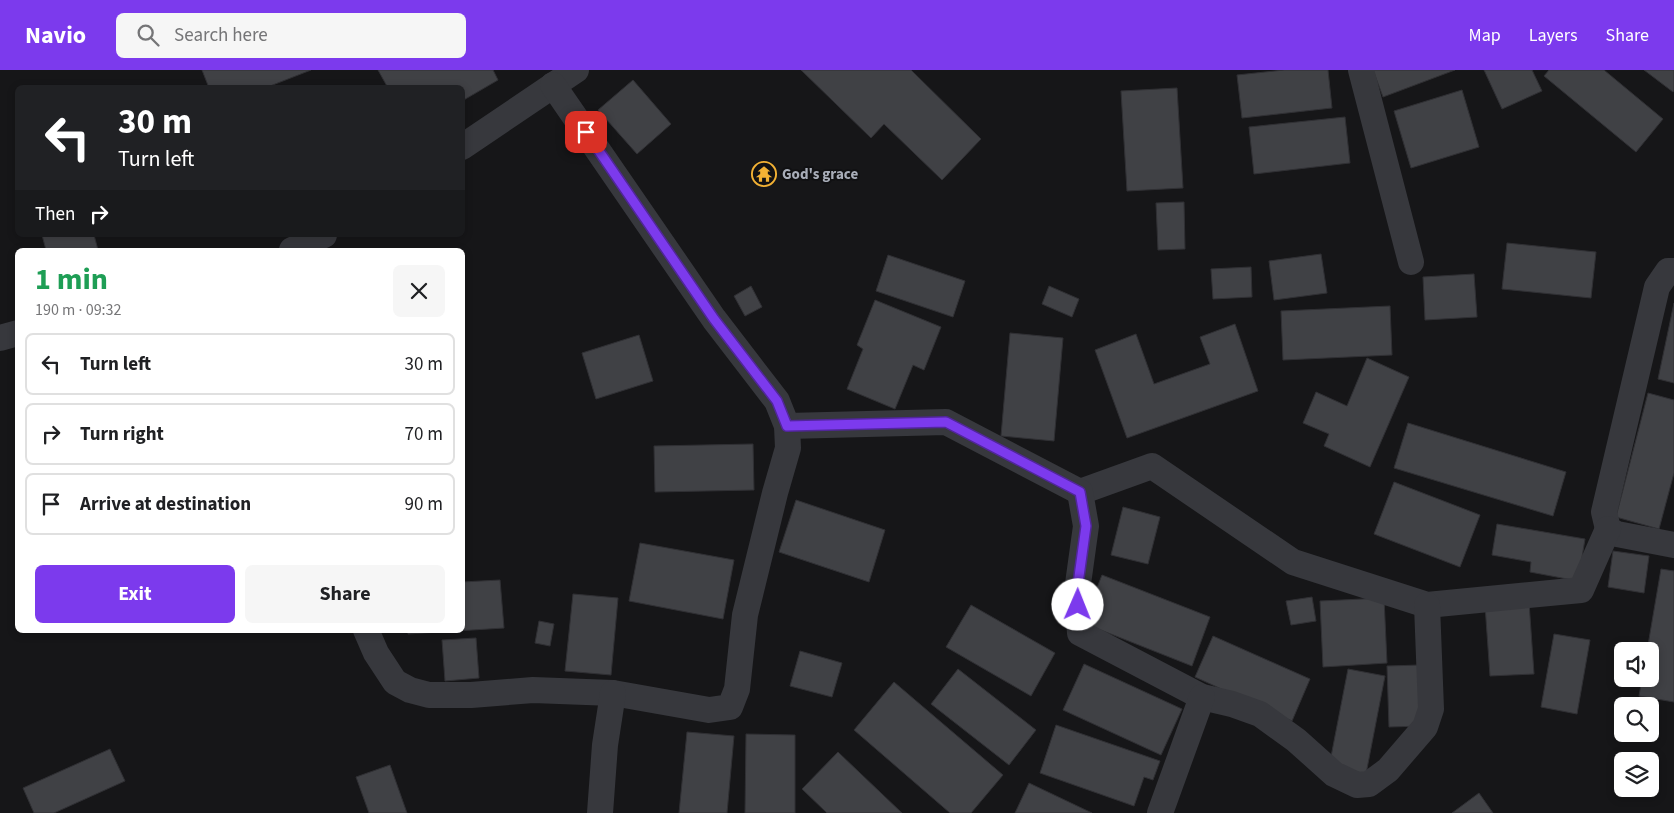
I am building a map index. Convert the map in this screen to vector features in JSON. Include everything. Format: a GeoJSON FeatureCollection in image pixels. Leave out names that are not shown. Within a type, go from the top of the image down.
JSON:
{"type":"FeatureCollection","features":[{"type":"Feature","properties":{"kind":"street"},"geometry":{"type":"LineString","coordinates":[[465,145],[576,70]]}},
{"type":"Feature","properties":{"kind":"street"},"geometry":{"type":"LineString","coordinates":[[1361,70],[1411,262]]}},
{"type":"Feature","properties":{"kind":"street"},"geometry":{"type":"LineString","coordinates":[[367,633],[376,654],[395,682],[410,690],[429,696],[471,696],[533,690],[613,693],[709,710],[730,707],[737,689],[745,615],[775,492],[788,448],[787,426],[777,401],[714,319],[553,85]]}},
{"type":"Feature","properties":{"kind":"street"},"geometry":{"type":"LineString","coordinates":[[296,248],[320,237]]}},
{"type":"Feature","properties":{"kind":"street"},"geometry":{"type":"LineString","coordinates":[[787,426],[946,422],[1080,492],[1152,466],[1293,562],[1427,605],[1581,590],[1608,529],[1604,512],[1657,288],[1668,271],[1674,271]]}},
{"type":"Feature","properties":{"kind":"street"},"geometry":{"type":"LineString","coordinates":[[0,338],[15,334]]}},
{"type":"Feature","properties":{"kind":"street"},"geometry":{"type":"LineString","coordinates":[[1080,492],[1086,526],[1077,591],[1080,633],[1202,697],[1232,704],[1260,714],[1296,740],[1334,774],[1357,785],[1369,784],[1388,770],[1425,727],[1431,709],[1427,605]]}},
{"type":"Feature","properties":{"kind":"street"},"geometry":{"type":"LineString","coordinates":[[1608,529],[1617,534],[1674,545]]}},
{"type":"Feature","properties":{"kind":"street"},"geometry":{"type":"LineString","coordinates":[[600,813],[605,745],[613,693]]}},
{"type":"Feature","properties":{"kind":"street"},"geometry":{"type":"LineString","coordinates":[[1160,813],[1202,697]]}},
{"type":"Feature","properties":{"kind":"building"},"geometry":{"type":"Polygon","coordinates":[[[202,70],[311,70],[273,85],[208,85],[202,70]]]}},
{"type":"Feature","properties":{"kind":"building"},"geometry":{"type":"Polygon","coordinates":[[[378,70],[493,70],[498,80],[465,99],[465,85],[386,85],[378,70]]]}},
{"type":"Feature","properties":{"kind":"building"},"geometry":{"type":"Polygon","coordinates":[[[801,70],[911,70],[981,139],[942,180],[884,124],[871,138],[801,70]]]}},
{"type":"Feature","properties":{"kind":"building"},"geometry":{"type":"Polygon","coordinates":[[[1284,70],[1328,70],[1332,108],[1242,118],[1237,75],[1284,70]]]}},
{"type":"Feature","properties":{"kind":"building"},"geometry":{"type":"Polygon","coordinates":[[[1373,70],[1455,70],[1383,97],[1373,70]]]}},
{"type":"Feature","properties":{"kind":"building"},"geometry":{"type":"Polygon","coordinates":[[[1484,70],[1532,70],[1542,91],[1502,109],[1484,70]]]}},
{"type":"Feature","properties":{"kind":"building"},"geometry":{"type":"Polygon","coordinates":[[[1549,70],[1604,70],[1663,119],[1636,152],[1544,76],[1549,70]]]}},
{"type":"Feature","properties":{"kind":"building"},"geometry":{"type":"Polygon","coordinates":[[[1644,70],[1674,70],[1673,92],[1644,70]]]}},
{"type":"Feature","properties":{"kind":"building"},"geometry":{"type":"Polygon","coordinates":[[[633,80],[671,124],[637,154],[598,110],[633,80]]]}},
{"type":"Feature","properties":{"kind":"building"},"geometry":{"type":"Polygon","coordinates":[[[1177,88],[1183,188],[1127,191],[1121,91],[1177,88]]]}},
{"type":"Feature","properties":{"kind":"building"},"geometry":{"type":"Polygon","coordinates":[[[1462,90],[1479,147],[1411,168],[1394,111],[1462,90]]]}},
{"type":"Feature","properties":{"kind":"building"},"geometry":{"type":"Polygon","coordinates":[[[1345,117],[1350,163],[1254,174],[1249,127],[1345,117]]]}},
{"type":"Feature","properties":{"kind":"building"},"geometry":{"type":"Polygon","coordinates":[[[1184,202],[1185,249],[1158,250],[1156,203],[1184,202]]]}},
{"type":"Feature","properties":{"kind":"building"},"geometry":{"type":"Polygon","coordinates":[[[43,237],[95,237],[97,248],[45,248],[43,237]]]}},
{"type":"Feature","properties":{"kind":"building"},"geometry":{"type":"Polygon","coordinates":[[[1507,243],[1596,252],[1591,298],[1502,289],[1507,243]]]}},
{"type":"Feature","properties":{"kind":"building"},"geometry":{"type":"Polygon","coordinates":[[[1321,254],[1327,293],[1274,300],[1269,261],[1321,254]]]}},
{"type":"Feature","properties":{"kind":"building"},"geometry":{"type":"Polygon","coordinates":[[[888,255],[965,281],[953,317],[876,291],[888,255]]]}},
{"type":"Feature","properties":{"kind":"building"},"geometry":{"type":"Polygon","coordinates":[[[1251,267],[1252,297],[1213,299],[1211,269],[1251,267]]]}},
{"type":"Feature","properties":{"kind":"building"},"geometry":{"type":"Polygon","coordinates":[[[1474,274],[1477,317],[1425,320],[1423,277],[1474,274]]]}},
{"type":"Feature","properties":{"kind":"building"},"geometry":{"type":"Polygon","coordinates":[[[751,286],[762,307],[745,316],[734,296],[751,286]]]}},
{"type":"Feature","properties":{"kind":"building"},"geometry":{"type":"Polygon","coordinates":[[[1049,286],[1079,299],[1072,317],[1042,304],[1049,286]]]}},
{"type":"Feature","properties":{"kind":"building"},"geometry":{"type":"Polygon","coordinates":[[[875,300],[941,327],[924,370],[913,365],[895,409],[847,389],[863,349],[857,345],[875,300]]]}},
{"type":"Feature","properties":{"kind":"building"},"geometry":{"type":"Polygon","coordinates":[[[1674,303],[1674,383],[1658,379],[1674,303]]]}},
{"type":"Feature","properties":{"kind":"building"},"geometry":{"type":"Polygon","coordinates":[[[1390,306],[1392,355],[1283,360],[1281,311],[1390,306]]]}},
{"type":"Feature","properties":{"kind":"building"},"geometry":{"type":"Polygon","coordinates":[[[1235,324],[1258,391],[1127,438],[1095,350],[1136,334],[1154,384],[1210,364],[1200,337],[1235,324]]]}},
{"type":"Feature","properties":{"kind":"building"},"geometry":{"type":"Polygon","coordinates":[[[1010,333],[1063,338],[1054,441],[1001,436],[1010,333]]]}},
{"type":"Feature","properties":{"kind":"building"},"geometry":{"type":"Polygon","coordinates":[[[639,335],[653,381],[596,399],[582,353],[639,335]]]}},
{"type":"Feature","properties":{"kind":"building"},"geometry":{"type":"Polygon","coordinates":[[[1367,358],[1409,377],[1370,467],[1324,446],[1329,434],[1303,423],[1316,392],[1347,406],[1367,358]]]}},
{"type":"Feature","properties":{"kind":"building"},"geometry":{"type":"Polygon","coordinates":[[[1648,393],[1674,400],[1674,473],[1659,529],[1616,517],[1648,393]]]}},
{"type":"Feature","properties":{"kind":"building"},"geometry":{"type":"Polygon","coordinates":[[[1408,423],[1566,472],[1553,516],[1394,468],[1408,423]]]}},
{"type":"Feature","properties":{"kind":"building"},"geometry":{"type":"Polygon","coordinates":[[[753,444],[754,490],[655,492],[654,446],[753,444]]]}},
{"type":"Feature","properties":{"kind":"building"},"geometry":{"type":"Polygon","coordinates":[[[1394,482],[1480,515],[1460,567],[1374,534],[1394,482]]]}},
{"type":"Feature","properties":{"kind":"building"},"geometry":{"type":"Polygon","coordinates":[[[796,500],[885,530],[869,582],[779,552],[796,500]]]}},
{"type":"Feature","properties":{"kind":"building"},"geometry":{"type":"Polygon","coordinates":[[[1123,507],[1160,517],[1148,564],[1111,555],[1123,507]]]}},
{"type":"Feature","properties":{"kind":"building"},"geometry":{"type":"Polygon","coordinates":[[[1497,524],[1585,539],[1578,581],[1530,572],[1531,562],[1492,555],[1497,524]]]}},
{"type":"Feature","properties":{"kind":"building"},"geometry":{"type":"Polygon","coordinates":[[[640,543],[734,560],[723,619],[629,601],[640,543]]]}},
{"type":"Feature","properties":{"kind":"building"},"geometry":{"type":"Polygon","coordinates":[[[1613,551],[1649,556],[1644,593],[1608,587],[1613,551]]]}},
{"type":"Feature","properties":{"kind":"building"},"geometry":{"type":"Polygon","coordinates":[[[1661,569],[1674,571],[1674,702],[1659,699],[1659,697],[1639,696],[1641,687],[1659,687],[1659,642],[1649,642],[1661,569]]]}},
{"type":"Feature","properties":{"kind":"building"},"geometry":{"type":"Polygon","coordinates":[[[1102,575],[1210,617],[1192,666],[1083,623],[1102,575]]]}},
{"type":"Feature","properties":{"kind":"building"},"geometry":{"type":"Polygon","coordinates":[[[500,580],[504,628],[465,630],[465,582],[500,580]]]}},
{"type":"Feature","properties":{"kind":"building"},"geometry":{"type":"Polygon","coordinates":[[[573,594],[618,598],[611,675],[565,671],[573,594]]]}},
{"type":"Feature","properties":{"kind":"building"},"geometry":{"type":"Polygon","coordinates":[[[1312,597],[1316,621],[1291,625],[1286,601],[1312,597]]]}},
{"type":"Feature","properties":{"kind":"building"},"geometry":{"type":"Polygon","coordinates":[[[1384,598],[1387,663],[1323,667],[1320,601],[1384,598]]]}},
{"type":"Feature","properties":{"kind":"building"},"geometry":{"type":"Polygon","coordinates":[[[1529,602],[1534,674],[1490,676],[1485,605],[1529,602]]]}},
{"type":"Feature","properties":{"kind":"building"},"geometry":{"type":"Polygon","coordinates":[[[971,605],[1055,653],[1031,696],[946,647],[971,605]]]}},
{"type":"Feature","properties":{"kind":"building"},"geometry":{"type":"Polygon","coordinates":[[[539,621],[554,624],[550,646],[535,643],[539,621]]]}},
{"type":"Feature","properties":{"kind":"building"},"geometry":{"type":"Polygon","coordinates":[[[1554,634],[1590,640],[1577,714],[1541,707],[1554,634]]]}},
{"type":"Feature","properties":{"kind":"building"},"geometry":{"type":"Polygon","coordinates":[[[1213,636],[1310,679],[1292,721],[1195,677],[1213,636]]]}},
{"type":"Feature","properties":{"kind":"building"},"geometry":{"type":"Polygon","coordinates":[[[476,638],[479,678],[445,681],[442,640],[476,638]]]}},
{"type":"Feature","properties":{"kind":"building"},"geometry":{"type":"Polygon","coordinates":[[[800,651],[842,663],[832,697],[790,686],[800,651]]]}},
{"type":"Feature","properties":{"kind":"building"},"geometry":{"type":"Polygon","coordinates":[[[1084,664],[1182,709],[1161,755],[1063,710],[1084,664]]]}},
{"type":"Feature","properties":{"kind":"building"},"geometry":{"type":"Polygon","coordinates":[[[1420,665],[1422,726],[1389,727],[1387,666],[1420,665]]]}},
{"type":"Feature","properties":{"kind":"building"},"geometry":{"type":"Polygon","coordinates":[[[958,669],[1036,730],[1009,765],[931,704],[958,669]]]}},
{"type":"Feature","properties":{"kind":"building"},"geometry":{"type":"Polygon","coordinates":[[[1348,669],[1385,676],[1366,774],[1329,767],[1348,669]]]}},
{"type":"Feature","properties":{"kind":"building"},"geometry":{"type":"Polygon","coordinates":[[[894,682],[1003,775],[971,813],[950,813],[854,730],[894,682]]]}},
{"type":"Feature","properties":{"kind":"building"},"geometry":{"type":"Polygon","coordinates":[[[1056,725],[1160,761],[1153,780],[1144,777],[1134,806],[1040,773],[1056,725]]]}},
{"type":"Feature","properties":{"kind":"building"},"geometry":{"type":"Polygon","coordinates":[[[687,732],[734,736],[727,813],[679,813],[687,732]]]}},
{"type":"Feature","properties":{"kind":"building"},"geometry":{"type":"Polygon","coordinates":[[[746,734],[795,735],[795,813],[745,813],[746,734]]]}},
{"type":"Feature","properties":{"kind":"building"},"geometry":{"type":"Polygon","coordinates":[[[110,749],[125,781],[54,813],[34,813],[23,788],[110,749]]]}},
{"type":"Feature","properties":{"kind":"building"},"geometry":{"type":"Polygon","coordinates":[[[838,752],[902,813],[827,813],[802,789],[838,752]]]}},
{"type":"Feature","properties":{"kind":"building"},"geometry":{"type":"Polygon","coordinates":[[[390,765],[407,813],[369,813],[356,777],[390,765]]]}},
{"type":"Feature","properties":{"kind":"building"},"geometry":{"type":"Polygon","coordinates":[[[1029,783],[1092,813],[1015,813],[1029,783]]]}},
{"type":"Feature","properties":{"kind":"building"},"geometry":{"type":"Polygon","coordinates":[[[1479,793],[1493,813],[1452,813],[1479,793]]]}},
{"type":"Feature","properties":{"kind":"place","name":"God's grace"},"geometry":{"type":"Point","coordinates":[764,174]}},
{"type":"Feature","properties":{"kind":"route"},"geometry":{"type":"LineString","coordinates":[[586,132],[714,319],[777,401],[787,426],[946,422],[1080,492],[1086,526],[1077,591],[1078,605]]}}]}
